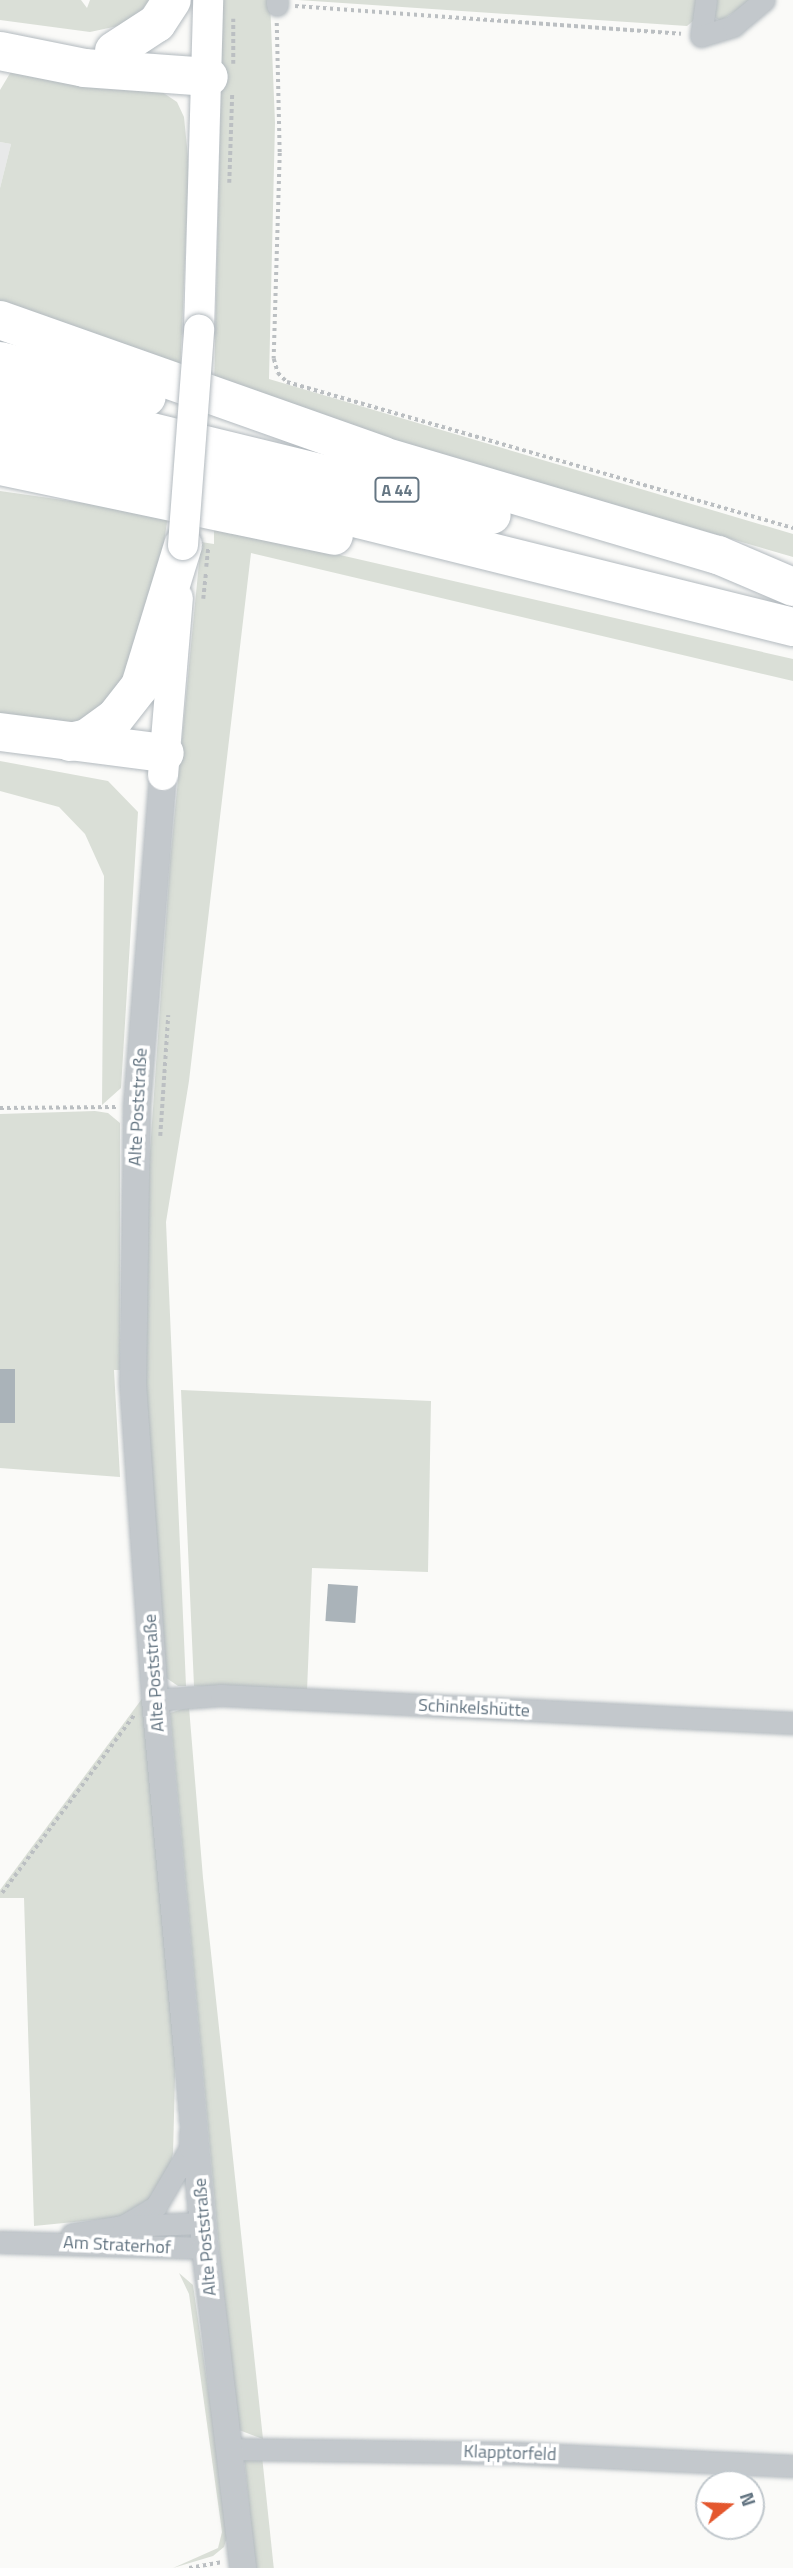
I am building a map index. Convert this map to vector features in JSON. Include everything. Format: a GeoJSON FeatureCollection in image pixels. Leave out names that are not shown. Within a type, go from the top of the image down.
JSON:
{"type":"FeatureCollection","features":[{"type":"Feature","properties":{"kind":"highway"},"geometry":{"type":"LineString","coordinates":[[114,51],[157,23],[172,0]]}},
{"type":"Feature","properties":{"kind":"highway"},"geometry":{"type":"LineString","coordinates":[[0,34],[209,64]]}},
{"type":"Feature","properties":{"kind":"highway"},"geometry":{"type":"LineString","coordinates":[[0,51],[85,68],[209,64]]}},
{"type":"Feature","properties":{"kind":"highway"},"geometry":{"type":"LineString","coordinates":[[0,320],[383,456]]}},
{"type":"Feature","properties":{"kind":"highway"},"geometry":{"type":"LineString","coordinates":[[0,361],[383,456],[718,555],[793,589]]}},
{"type":"Feature","properties":{"kind":"highway","name":"A 44"},"geometry":{"type":"LineString","coordinates":[[0,395],[793,589]]}},
{"type":"Feature","properties":{"kind":"highway","name":"A 44"},"geometry":{"type":"LineString","coordinates":[[0,430],[793,626]]}},
{"type":"Feature","properties":{"kind":"highway"},"geometry":{"type":"LineString","coordinates":[[0,466],[574,588],[691,600]]}},
{"type":"Feature","properties":{"kind":"highway"},"geometry":{"type":"LineString","coordinates":[[0,485],[202,510]]}},
{"type":"Feature","properties":{"kind":"highway"},"geometry":{"type":"LineString","coordinates":[[70,742],[87,738],[114,718],[140,685],[195,556]]}},
{"type":"Feature","properties":{"kind":"highway"},"geometry":{"type":"LineString","coordinates":[[0,732],[70,742],[164,764]]}},
{"type":"Feature","properties":{"kind":"highway"},"geometry":{"type":"LineString","coordinates":[[0,751],[164,764]]}},
{"type":"Feature","properties":{"kind":"main road"},"geometry":{"type":"LineString","coordinates":[[164,764],[195,556],[199,330],[209,64],[208,0]]}},
{"type":"Feature","properties":{"kind":"street"},"geometry":{"type":"LineString","coordinates":[[706,0],[701,36],[733,26],[764,0]]}},
{"type":"Feature","properties":{"kind":"street","name":"Alte Poststraße"},"geometry":{"type":"LineString","coordinates":[[164,764],[137,1107],[133,1383],[155,1700],[204,2236],[243,2564]]}},
{"type":"Feature","properties":{"kind":"street","name":"Schinkelshütte"},"geometry":{"type":"LineString","coordinates":[[155,1700],[221,1695],[793,1723]]}},
{"type":"Feature","properties":{"kind":"street","name":"Am Straterhof"},"geometry":{"type":"LineString","coordinates":[[123,2226],[156,2206],[190,2148],[190,2075]]}},
{"type":"Feature","properties":{"kind":"street","name":"Am Straterhof"},"geometry":{"type":"LineString","coordinates":[[29,2241],[123,2226],[204,2236]]}},
{"type":"Feature","properties":{"kind":"street","name":"Am Straterhof"},"geometry":{"type":"LineString","coordinates":[[0,2242],[204,2236]]}},
{"type":"Feature","properties":{"kind":"street","name":"Klapptorfeld"},"geometry":{"type":"LineString","coordinates":[[228,2449],[517,2453],[793,2466]]}},
{"type":"Feature","properties":{"kind":"path"},"geometry":{"type":"LineString","coordinates":[[701,36],[277,2],[280,153],[274,359],[278,373],[287,382],[793,528]]}},
{"type":"Feature","properties":{"kind":"path"},"geometry":{"type":"LineString","coordinates":[[195,556],[202,608]]}},
{"type":"Feature","properties":{"kind":"path"},"geometry":{"type":"LineString","coordinates":[[160,1147],[169,1008]]}},
{"type":"Feature","properties":{"kind":"path"},"geometry":{"type":"LineString","coordinates":[[0,1108],[137,1107]]}},
{"type":"Feature","properties":{"kind":"path"},"geometry":{"type":"LineString","coordinates":[[2,1893],[135,1714],[155,1700]]}},
{"type":"Feature","properties":{"kind":"path"},"geometry":{"type":"LineString","coordinates":[[189,2568],[243,2564]]}},
{"type":"Feature","properties":{"kind":"shaded area"},"geometry":{"type":"Polygon","coordinates":[[[0,0],[81,0],[87,8],[90,0],[149,0],[139,14],[118,26],[90,32],[0,20],[0,0]]]}},
{"type":"Feature","properties":{"kind":"shaded area"},"geometry":{"type":"Polygon","coordinates":[[[223,0],[270,0],[275,123],[269,379],[793,534],[793,557],[214,388],[223,0]]]}},
{"type":"Feature","properties":{"kind":"shaded area"},"geometry":{"type":"Polygon","coordinates":[[[298,0],[702,0],[699,16],[687,26],[298,0]]]}},
{"type":"Feature","properties":{"kind":"shaded area"},"geometry":{"type":"Polygon","coordinates":[[[712,0],[753,0],[720,21],[710,14],[712,0]]]}},
{"type":"Feature","properties":{"kind":"shaded area"},"geometry":{"type":"Polygon","coordinates":[[[12,70],[162,92],[177,102],[184,117],[189,167],[180,377],[0,310],[0,188],[11,144],[0,142],[0,90],[12,70]]]}},
{"type":"Feature","properties":{"kind":"shaded area"},"geometry":{"type":"Polygon","coordinates":[[[0,142],[11,144],[0,188],[0,142]]]}},
{"type":"Feature","properties":{"kind":"shaded area"},"geometry":{"type":"Polygon","coordinates":[[[0,491],[168,515],[158,584],[135,664],[91,727],[0,729],[0,491]]]}},
{"type":"Feature","properties":{"kind":"shaded area"},"geometry":{"type":"Polygon","coordinates":[[[214,526],[793,659],[793,681],[251,553],[189,1081],[166,1222],[186,1686],[178,1686],[165,1677],[145,1388],[144,1239],[170,862],[201,542],[214,544],[214,526]]]}},
{"type":"Feature","properties":{"kind":"shaded area"},"geometry":{"type":"Polygon","coordinates":[[[0,761],[108,781],[138,812],[121,1088],[102,1105],[104,876],[85,834],[59,807],[0,791],[0,761]]]}},
{"type":"Feature","properties":{"kind":"shaded area"},"geometry":{"type":"Polygon","coordinates":[[[95,1111],[108,1113],[120,1123],[120,1370],[114,1370],[120,1477],[0,1468],[0,1114],[95,1111]]]}},
{"type":"Feature","properties":{"kind":"shaded area"},"geometry":{"type":"Polygon","coordinates":[[[181,1390],[431,1401],[428,1572],[312,1568],[307,1691],[194,1686],[181,1390]]]}},
{"type":"Feature","properties":{"kind":"shaded area"},"geometry":{"type":"Polygon","coordinates":[[[144,1696],[176,2037],[173,2154],[167,2177],[155,2196],[136,2211],[114,2218],[34,2226],[24,1898],[0,1898],[0,1890],[144,1696]]]}},
{"type":"Feature","properties":{"kind":"shaded area"},"geometry":{"type":"Polygon","coordinates":[[[189,1707],[203,1878],[263,2439],[239,2430],[220,2260],[170,1713],[189,1707]]]}},
{"type":"Feature","properties":{"kind":"shaded area"},"geometry":{"type":"Polygon","coordinates":[[[179,2273],[193,2285],[229,2531],[224,2547],[213,2556],[173,2568],[218,2548],[222,2532],[189,2294],[179,2273]]]}},
{"type":"Feature","properties":{"kind":"shaded area"},"geometry":{"type":"Polygon","coordinates":[[[262,2456],[274,2568],[256,2568],[244,2458],[262,2456]]]}},
{"type":"Feature","properties":{"kind":"building"},"geometry":{"type":"Polygon","coordinates":[[[0,1369],[15,1369],[15,1423],[0,1423],[0,1369]]]}},
{"type":"Feature","properties":{"kind":"building"},"geometry":{"type":"Polygon","coordinates":[[[328,1584],[358,1586],[355,1623],[325,1621],[328,1584]]]}}]}
